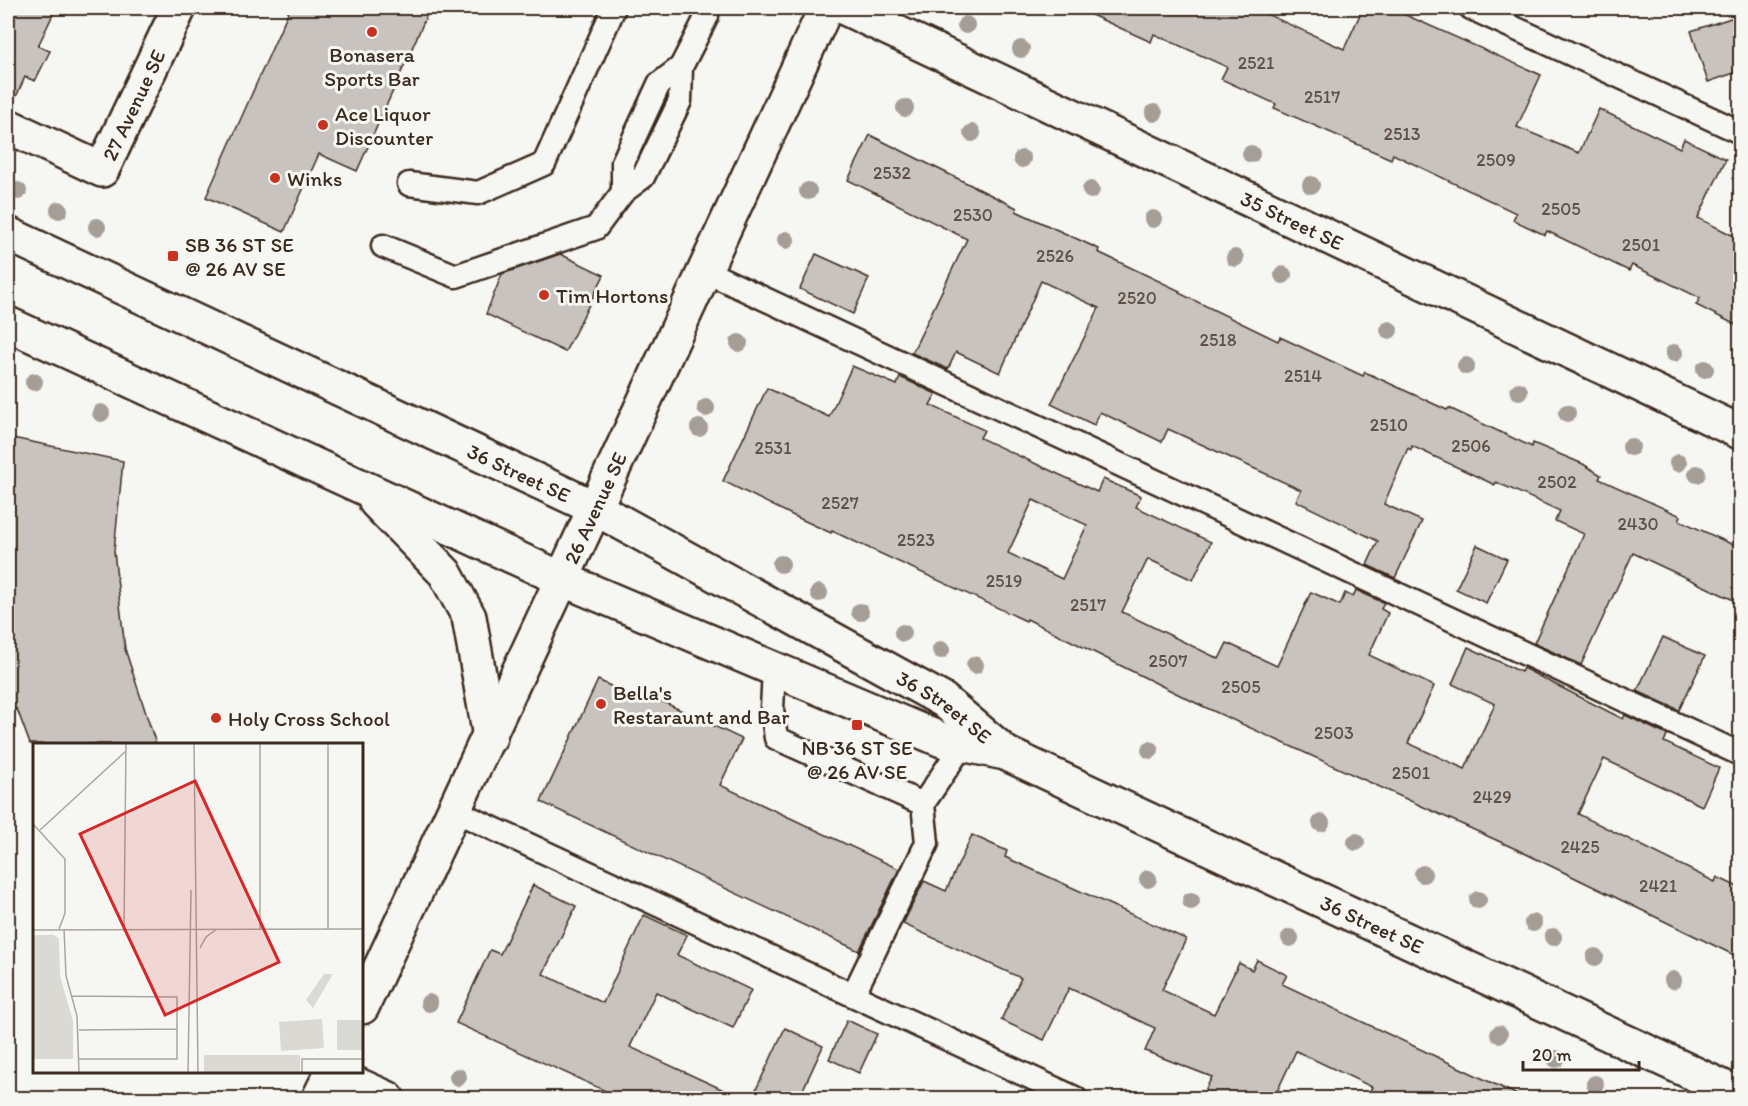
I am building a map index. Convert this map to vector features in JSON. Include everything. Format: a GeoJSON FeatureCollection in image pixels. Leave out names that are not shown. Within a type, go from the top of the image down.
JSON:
{"type":"FeatureCollection","features":[{"type":"Feature","properties":{"kind":"main road","name":"27 Avenue SE"},"geometry":{"type":"LineString","coordinates":[[8,126],[102,170],[179,8]]}},
{"type":"Feature","properties":{"kind":"main road","name":"26 Avenue SE"},"geometry":{"type":"LineString","coordinates":[[363,1005],[453,810],[490,737],[826,8]]}},
{"type":"Feature","properties":{"kind":"main road","name":"35 Street SE"},"geometry":{"type":"LineString","coordinates":[[845,8],[1740,432]]}},
{"type":"Feature","properties":{"kind":"main road","name":"36 Street SE"},"geometry":{"type":"LineString","coordinates":[[8,234],[595,508],[944,700],[1005,753]]}},
{"type":"Feature","properties":{"kind":"main road","name":"36 Street SE"},"geometry":{"type":"LineString","coordinates":[[8,324],[562,579],[942,740],[1005,753],[1740,1095]]}},
{"type":"Feature","properties":{"kind":"main road"},"geometry":{"type":"LineString","coordinates":[[362,488],[445,573],[469,617],[490,737]]}},
{"type":"Feature","properties":{"kind":"main road"},"geometry":{"type":"LineString","coordinates":[[327,1081],[387,1098]]}},
{"type":"Feature","properties":{"kind":"lane"},"geometry":{"type":"LineString","coordinates":[[409,184],[478,192],[544,164],[614,8]]}},
{"type":"Feature","properties":{"kind":"lane"},"geometry":{"type":"LineString","coordinates":[[382,246],[456,276],[596,228],[623,192],[623,162],[659,84],[681,67],[707,16],[706,8]]}},
{"type":"Feature","properties":{"kind":"lane"},"geometry":{"type":"LineString","coordinates":[[1471,8],[1740,132]]}},
{"type":"Feature","properties":{"kind":"lane"},"geometry":{"type":"LineString","coordinates":[[705,271],[1740,754]]}},
{"type":"Feature","properties":{"kind":"lane"},"geometry":{"type":"LineString","coordinates":[[774,669],[772,709],[776,738],[923,804]]}},
{"type":"Feature","properties":{"kind":"lane"},"geometry":{"type":"LineString","coordinates":[[853,995],[927,843],[923,804],[963,744]]}},
{"type":"Feature","properties":{"kind":"lane"},"geometry":{"type":"LineString","coordinates":[[453,810],[1076,1098]]}},
{"type":"Feature","properties":{"kind":"building"},"geometry":{"type":"Polygon","coordinates":[[[8,8],[56,8],[38,46],[50,51],[35,81],[25,77],[11,108],[8,107],[8,8]]]}},
{"type":"Feature","properties":{"kind":"building"},"geometry":{"type":"Polygon","coordinates":[[[290,8],[430,8],[357,171],[319,154],[284,232],[206,197],[290,8]]]}},
{"type":"Feature","properties":{"kind":"building"},"geometry":{"type":"Polygon","coordinates":[[[1076,8],[1253,8],[1344,49],[1363,8],[1390,8],[1541,75],[1517,127],[1579,153],[1599,109],[1680,148],[1684,139],[1726,159],[1698,218],[1740,239],[1740,327],[1696,305],[1700,298],[1632,265],[1629,271],[1547,231],[1545,235],[1513,220],[1516,213],[1393,154],[1391,159],[1274,108],[1276,104],[1221,79],[1227,67],[1154,34],[1151,42],[1076,8]]]}},
{"type":"Feature","properties":{"kind":"building"},"geometry":{"type":"Polygon","coordinates":[[[1734,17],[1740,36],[1740,71],[1708,82],[1691,31],[1734,17]]]}},
{"type":"Feature","properties":{"kind":"building"},"geometry":{"type":"Polygon","coordinates":[[[870,135],[1017,208],[1016,211],[1099,249],[1098,252],[1278,341],[1280,337],[1363,376],[1365,372],[1447,410],[1449,408],[1532,447],[1533,443],[1583,464],[1601,475],[1599,479],[1681,516],[1679,520],[1740,548],[1740,603],[1633,553],[1581,665],[1534,643],[1584,534],[1555,521],[1560,511],[1496,482],[1495,485],[1412,446],[1411,450],[1408,448],[1384,504],[1422,521],[1395,578],[1367,565],[1378,541],[1296,501],[1301,490],[1168,429],[1162,442],[1100,412],[1094,425],[1051,404],[1099,308],[1041,281],[1000,373],[956,352],[948,369],[912,353],[967,239],[848,180],[870,135]]]}},
{"type":"Feature","properties":{"kind":"building","name":"Tim Hortons"},"geometry":{"type":"Polygon","coordinates":[[[560,254],[604,275],[565,352],[486,314],[502,274],[560,254]]]}},
{"type":"Feature","properties":{"kind":"building"},"geometry":{"type":"Polygon","coordinates":[[[816,254],[869,278],[853,314],[800,289],[816,254]]]}},
{"type":"Feature","properties":{"kind":"building"},"geometry":{"type":"Polygon","coordinates":[[[852,366],[897,385],[900,377],[936,394],[930,405],[984,430],[980,438],[1097,492],[1103,479],[1141,496],[1136,507],[1211,542],[1193,580],[1148,559],[1122,612],[1219,659],[1227,643],[1277,666],[1311,592],[1340,605],[1345,593],[1353,597],[1356,590],[1384,603],[1381,609],[1388,613],[1369,655],[1434,686],[1408,743],[1465,769],[1495,704],[1452,684],[1468,647],[1521,672],[1523,668],[1623,719],[1625,715],[1667,735],[1664,742],[1719,768],[1702,806],[1604,759],[1578,814],[1715,882],[1717,877],[1740,888],[1740,958],[1518,850],[1198,704],[1027,619],[1026,621],[832,531],[831,533],[723,481],[767,388],[829,417],[852,366]],[[1033,500],[1008,553],[1062,579],[1087,525],[1033,500]]]}},
{"type":"Feature","properties":{"kind":"building"},"geometry":{"type":"Polygon","coordinates":[[[8,437],[123,461],[114,551],[125,649],[156,743],[30,744],[17,709],[8,712],[8,437]]]}},
{"type":"Feature","properties":{"kind":"building"},"geometry":{"type":"Polygon","coordinates":[[[1477,545],[1507,559],[1486,603],[1456,589],[1477,545]]]}},
{"type":"Feature","properties":{"kind":"building"},"geometry":{"type":"Polygon","coordinates":[[[1663,637],[1705,656],[1679,710],[1637,691],[1663,637]]]}},
{"type":"Feature","properties":{"kind":"building"},"geometry":{"type":"Polygon","coordinates":[[[598,680],[635,698],[638,690],[742,739],[720,785],[899,869],[859,951],[541,802],[598,680]]]}},
{"type":"Feature","properties":{"kind":"building"},"geometry":{"type":"Polygon","coordinates":[[[972,835],[1007,851],[1005,857],[1186,939],[1162,990],[1214,1014],[1239,963],[1252,970],[1257,960],[1287,975],[1282,984],[1524,1098],[1366,1098],[1372,1087],[1296,1051],[1274,1098],[1201,1098],[1212,1077],[1145,1051],[1155,1028],[1069,988],[1044,1040],[1001,1020],[1021,978],[903,924],[924,881],[946,891],[972,835]]]}},
{"type":"Feature","properties":{"kind":"building"},"geometry":{"type":"Polygon","coordinates":[[[533,885],[576,906],[543,974],[603,1003],[644,915],[687,935],[677,955],[751,990],[733,1028],[656,992],[630,1047],[741,1098],[621,1098],[456,1023],[490,950],[500,954],[533,885]]]}},
{"type":"Feature","properties":{"kind":"building"},"geometry":{"type":"Polygon","coordinates":[[[847,1020],[877,1034],[859,1073],[829,1059],[847,1020]]]}},
{"type":"Feature","properties":{"kind":"building"},"geometry":{"type":"Polygon","coordinates":[[[785,1028],[823,1046],[799,1098],[752,1098],[785,1028]]]}},
{"type":"Feature","properties":{"kind":"place","name":"Bonasera Sports Bar"},"geometry":{"type":"Point","coordinates":[372,32]}},
{"type":"Feature","properties":{"kind":"place","name":"Ace Liquor Discounter"},"geometry":{"type":"Point","coordinates":[323,125]}},
{"type":"Feature","properties":{"kind":"place","name":"Winks"},"geometry":{"type":"Point","coordinates":[275,178]}},
{"type":"Feature","properties":{"kind":"place","name":"SB 36 ST SE @ 26 AV SE"},"geometry":{"type":"Point","coordinates":[173,256]}},
{"type":"Feature","properties":{"kind":"place","name":"Tim Hortons"},"geometry":{"type":"Point","coordinates":[544,295]}},
{"type":"Feature","properties":{"kind":"place","name":"Bella's Restaraunt and Bar"},"geometry":{"type":"Point","coordinates":[601,704]}},
{"type":"Feature","properties":{"kind":"place","name":"Holy Cross School"},"geometry":{"type":"Point","coordinates":[216,718]}},
{"type":"Feature","properties":{"kind":"place","name":"NB 36 ST SE @ 26 AV SE"},"geometry":{"type":"Point","coordinates":[857,725]}}]}
